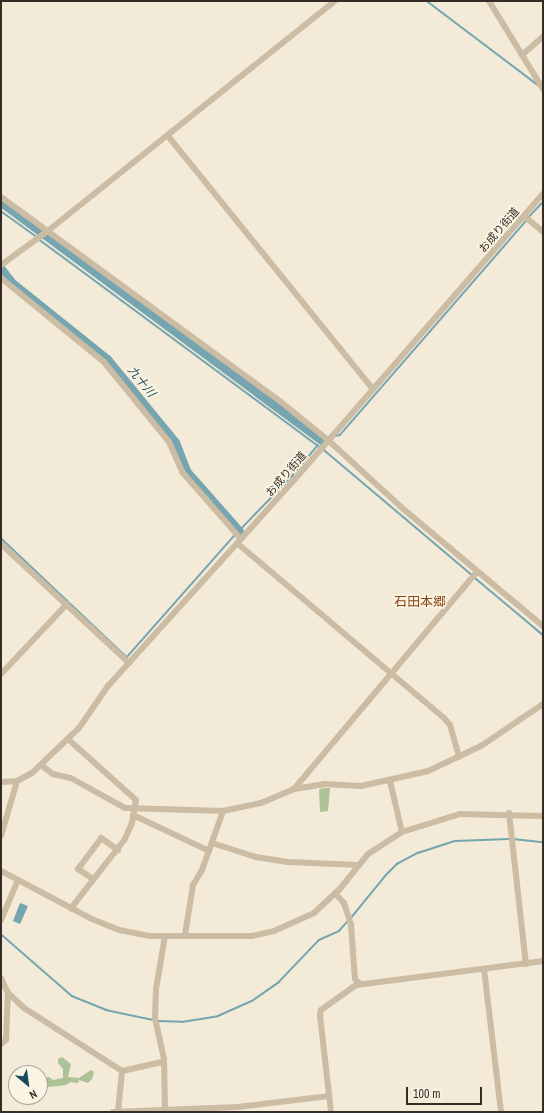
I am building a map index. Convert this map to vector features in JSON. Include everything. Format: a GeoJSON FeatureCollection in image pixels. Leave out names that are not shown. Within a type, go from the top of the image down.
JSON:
{"type":"FeatureCollection","features":[{"type":"Feature","properties":{"kind":"street"},"geometry":{"type":"LineString","coordinates":[[1,265],[49,230],[168,136],[335,1]]}},
{"type":"Feature","properties":{"kind":"street"},"geometry":{"type":"LineString","coordinates":[[488,1],[543,89]]}},
{"type":"Feature","properties":{"kind":"street"},"geometry":{"type":"LineString","coordinates":[[522,55],[543,38]]}},
{"type":"Feature","properties":{"kind":"street"},"geometry":{"type":"LineString","coordinates":[[168,136],[372,388]]}},
{"type":"Feature","properties":{"kind":"street","name":"お成り街道"},"geometry":{"type":"LineString","coordinates":[[17,781],[41,765],[68,739],[129,663],[239,541],[372,388],[527,218],[543,194]]}},
{"type":"Feature","properties":{"kind":"street"},"geometry":{"type":"LineString","coordinates":[[1,197],[49,230],[249,377],[328,440],[366,478],[543,626]]}},
{"type":"Feature","properties":{"kind":"street"},"geometry":{"type":"LineString","coordinates":[[527,218],[543,232]]}},
{"type":"Feature","properties":{"kind":"street"},"geometry":{"type":"LineString","coordinates":[[1,278],[104,362],[169,442],[183,473],[239,541],[450,725],[459,757]]}},
{"type":"Feature","properties":{"kind":"street"},"geometry":{"type":"LineString","coordinates":[[1,544],[129,663]]}},
{"type":"Feature","properties":{"kind":"street"},"geometry":{"type":"LineString","coordinates":[[294,789],[477,572]]}},
{"type":"Feature","properties":{"kind":"street"},"geometry":{"type":"LineString","coordinates":[[1,674],[67,604]]}},
{"type":"Feature","properties":{"kind":"street"},"geometry":{"type":"LineString","coordinates":[[133,812],[223,812],[261,803],[294,789],[324,784],[361,786],[390,781],[439,768],[543,704]]}},
{"type":"Feature","properties":{"kind":"street"},"geometry":{"type":"LineString","coordinates":[[68,739],[136,800],[133,812],[118,850],[92,879],[71,908]]}},
{"type":"Feature","properties":{"kind":"street"},"geometry":{"type":"LineString","coordinates":[[41,765],[53,774],[71,778],[102,797],[209,851]]}},
{"type":"Feature","properties":{"kind":"street"},"geometry":{"type":"LineString","coordinates":[[1,782],[17,781],[18,786],[1,836]]}},
{"type":"Feature","properties":{"kind":"street"},"geometry":{"type":"LineString","coordinates":[[390,781],[402,832]]}},
{"type":"Feature","properties":{"kind":"street"},"geometry":{"type":"LineString","coordinates":[[185,935],[193,885],[202,870],[223,812]]}},
{"type":"Feature","properties":{"kind":"street"},"geometry":{"type":"LineString","coordinates":[[510,813],[526,964]]}},
{"type":"Feature","properties":{"kind":"street"},"geometry":{"type":"LineString","coordinates":[[1,871],[71,908],[119,930],[165,936],[252,936],[274,931],[314,912],[335,893],[359,865],[380,844],[402,832],[460,814],[510,813],[543,816]]}},
{"type":"Feature","properties":{"kind":"street"},"geometry":{"type":"LineString","coordinates":[[92,879],[78,869],[101,838],[118,850]]}},
{"type":"Feature","properties":{"kind":"street"},"geometry":{"type":"LineString","coordinates":[[212,843],[256,857],[288,862],[359,865]]}},
{"type":"Feature","properties":{"kind":"street"},"geometry":{"type":"LineString","coordinates":[[1,920],[18,880]]}},
{"type":"Feature","properties":{"kind":"street"},"geometry":{"type":"LineString","coordinates":[[335,893],[344,903],[351,925],[355,979],[359,983]]}},
{"type":"Feature","properties":{"kind":"street"},"geometry":{"type":"LineString","coordinates":[[165,936],[155,1003],[156,1031],[164,1059],[162,1062],[165,1110]]}},
{"type":"Feature","properties":{"kind":"street"},"geometry":{"type":"LineString","coordinates":[[331,1112],[321,1010],[359,983],[543,961]]}},
{"type":"Feature","properties":{"kind":"street"},"geometry":{"type":"LineString","coordinates":[[484,969],[500,1112]]}},
{"type":"Feature","properties":{"kind":"street"},"geometry":{"type":"LineString","coordinates":[[1,978],[8,993],[35,1016],[122,1071],[162,1062]]}},
{"type":"Feature","properties":{"kind":"street"},"geometry":{"type":"LineString","coordinates":[[1,1044],[6,1040],[8,993]]}},
{"type":"Feature","properties":{"kind":"street"},"geometry":{"type":"LineString","coordinates":[[118,1112],[122,1071]]}},
{"type":"Feature","properties":{"kind":"street"},"geometry":{"type":"LineString","coordinates":[[113,1112],[238,1107],[329,1096]]}},
{"type":"Feature","properties":{"kind":"green space"},"geometry":{"type":"Polygon","coordinates":[[[322,788],[330,788],[328,811],[320,812],[319,790],[322,788]]]}},
{"type":"Feature","properties":{"kind":"green space"},"geometry":{"type":"Polygon","coordinates":[[[62,1057],[71,1064],[68,1077],[79,1078],[91,1070],[94,1072],[92,1079],[88,1083],[79,1080],[78,1083],[70,1082],[66,1085],[48,1087],[48,1077],[53,1080],[63,1078],[63,1069],[58,1063],[58,1059],[62,1057]]]}},
{"type":"Feature","properties":{"kind":"water"},"geometry":{"type":"Polygon","coordinates":[[[20,903],[28,906],[20,924],[13,921],[20,903]]]}},
{"type":"Feature","properties":{"kind":"waterway"},"geometry":{"type":"LineString","coordinates":[[427,1],[538,85]]}},
{"type":"Feature","properties":{"kind":"waterway"},"geometry":{"type":"LineString","coordinates":[[1,202],[322,440]]}},
{"type":"Feature","properties":{"kind":"waterway"},"geometry":{"type":"LineString","coordinates":[[528,218],[543,202]]}},
{"type":"Feature","properties":{"kind":"waterway"},"geometry":{"type":"LineString","coordinates":[[1,211],[37,237]]}},
{"type":"Feature","properties":{"kind":"waterway"},"geometry":{"type":"LineString","coordinates":[[335,436],[340,435],[526,221]]}},
{"type":"Feature","properties":{"kind":"waterway"},"geometry":{"type":"LineString","coordinates":[[40,240],[320,447]]}},
{"type":"Feature","properties":{"kind":"waterway","name":"九十川"},"geometry":{"type":"LineString","coordinates":[[1,269],[12,283],[107,359],[175,442],[186,471],[239,531]]}},
{"type":"Feature","properties":{"kind":"waterway"},"geometry":{"type":"LineString","coordinates":[[238,532],[292,476],[318,445]]}},
{"type":"Feature","properties":{"kind":"waterway"},"geometry":{"type":"LineString","coordinates":[[323,449],[471,574]]}},
{"type":"Feature","properties":{"kind":"waterway"},"geometry":{"type":"LineString","coordinates":[[1,538],[127,657],[235,535]]}},
{"type":"Feature","properties":{"kind":"waterway"},"geometry":{"type":"LineString","coordinates":[[474,577],[543,635]]}},
{"type":"Feature","properties":{"kind":"waterway"},"geometry":{"type":"LineString","coordinates":[[351,918],[386,875],[397,864],[418,853],[455,841],[509,839]]}},
{"type":"Feature","properties":{"kind":"waterway"},"geometry":{"type":"LineString","coordinates":[[513,839],[543,842]]}},
{"type":"Feature","properties":{"kind":"waterway"},"geometry":{"type":"LineString","coordinates":[[158,1021],[182,1022],[218,1016],[252,1001],[278,983],[319,940],[339,931],[348,921]]}},
{"type":"Feature","properties":{"kind":"waterway"},"geometry":{"type":"LineString","coordinates":[[1,934],[72,996],[106,1010],[153,1020]]}},
{"type":"Feature","properties":{"kind":"district","name":"石田本郷"},"geometry":{"type":"Point","coordinates":[420,602]}}]}
